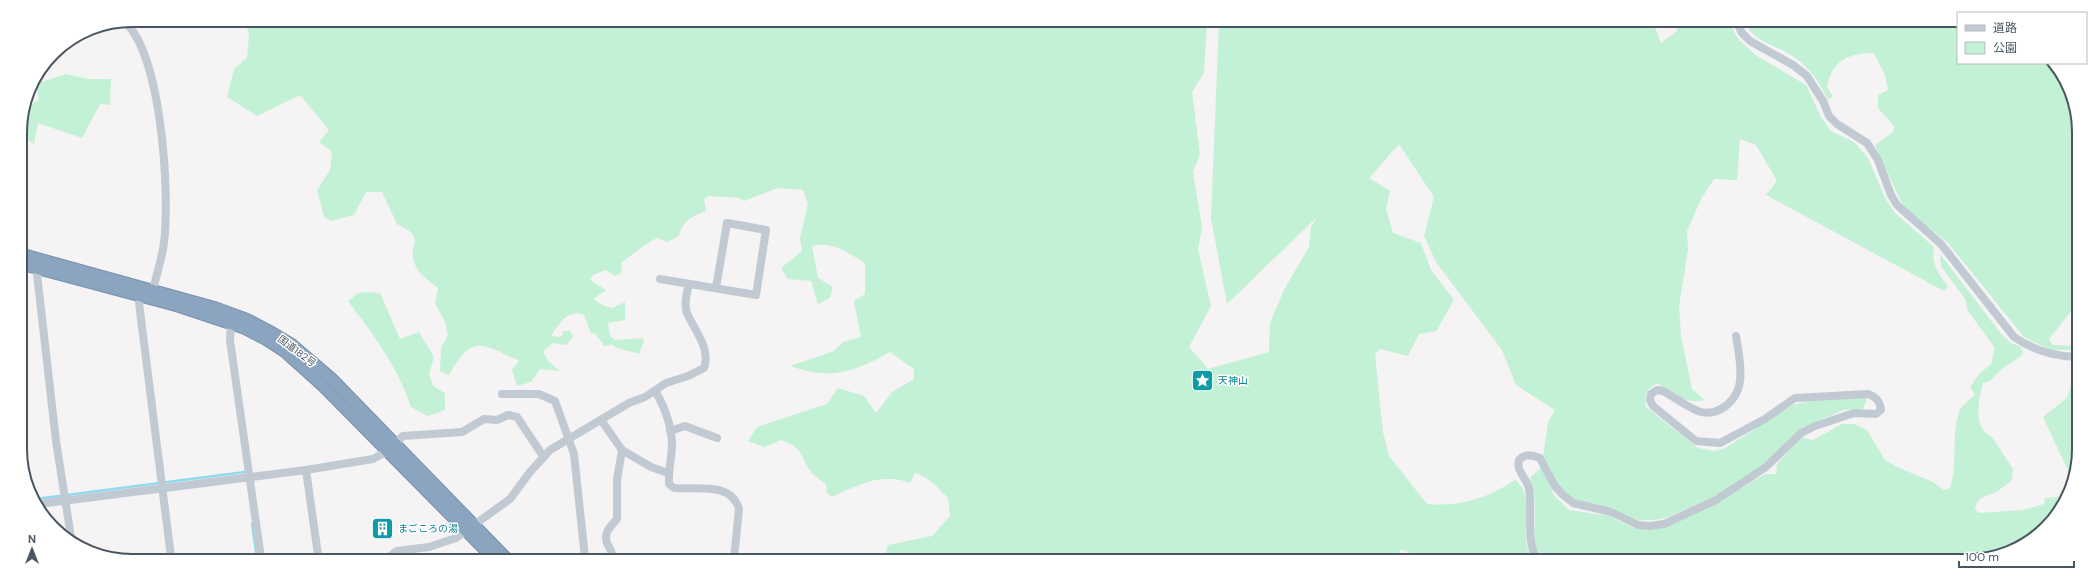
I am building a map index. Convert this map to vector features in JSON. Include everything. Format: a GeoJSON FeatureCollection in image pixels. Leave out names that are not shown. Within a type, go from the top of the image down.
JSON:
{"type":"FeatureCollection","features":[{"type":"Feature","properties":{"kind":"highway","name":"国道182号"},"geometry":{"type":"LineString","coordinates":[[27,256],[187,299],[246,319],[291,344],[332,379],[390,448]]}},
{"type":"Feature","properties":{"kind":"highway","name":"国道182号"},"geometry":{"type":"LineString","coordinates":[[27,266],[141,296],[231,323],[267,340],[284,351],[323,386],[390,448],[469,527],[501,554]]}},
{"type":"Feature","properties":{"kind":"highway","name":"国道182号"},"geometry":{"type":"LineString","coordinates":[[469,527],[490,554]]}},
{"type":"Feature","properties":{"kind":"street"},"geometry":{"type":"LineString","coordinates":[[129,27],[148,62],[154,82],[164,160],[164,244],[153,291]]}},
{"type":"Feature","properties":{"kind":"street"},"geometry":{"type":"LineString","coordinates":[[1739,27],[1742,33],[1750,41],[1794,65],[1807,76],[1823,101],[1829,116],[1838,124],[1867,143],[1878,160],[1891,195],[1897,205],[1940,244],[2014,337],[2028,347],[2057,356],[2072,357]]}},
{"type":"Feature","properties":{"kind":"street"},"geometry":{"type":"LineString","coordinates":[[660,279],[756,295],[766,230],[727,224],[716,288]]}},
{"type":"Feature","properties":{"kind":"street"},"geometry":{"type":"LineString","coordinates":[[38,269],[37,274],[56,441],[71,534]]}},
{"type":"Feature","properties":{"kind":"street"},"geometry":{"type":"LineString","coordinates":[[393,554],[397,551],[418,549],[447,542],[500,508],[510,499],[543,456],[601,420],[655,391],[666,383],[688,376],[704,368],[706,362],[698,331],[687,314],[686,303],[689,284]]}},
{"type":"Feature","properties":{"kind":"street"},"geometry":{"type":"LineString","coordinates":[[141,296],[139,303],[171,554]]}},
{"type":"Feature","properties":{"kind":"street"},"geometry":{"type":"LineString","coordinates":[[231,323],[230,340],[260,554]]}},
{"type":"Feature","properties":{"kind":"street"},"geometry":{"type":"LineString","coordinates":[[1535,554],[1530,540],[1528,487],[1519,469],[1519,460],[1522,456],[1528,455],[1540,458],[1554,485],[1573,503],[1611,512],[1638,525],[1650,526],[1664,524],[1716,500],[1766,467],[1801,433],[1815,426],[1854,413],[1876,414],[1881,410],[1881,404],[1876,397],[1868,394],[1795,398],[1765,419],[1720,444],[1696,441],[1653,406],[1650,400],[1651,394],[1657,390],[1663,391],[1697,411],[1706,413],[1716,412],[1725,407],[1733,400],[1739,388],[1742,376],[1736,336]]}},
{"type":"Feature","properties":{"kind":"street"},"geometry":{"type":"LineString","coordinates":[[655,391],[661,400],[670,431],[672,444],[668,473],[669,484],[674,488],[721,490],[731,495],[737,501],[739,509],[734,554]]}},
{"type":"Feature","properties":{"kind":"street"},"geometry":{"type":"LineString","coordinates":[[502,394],[539,394],[555,401],[574,454],[585,554]]}},
{"type":"Feature","properties":{"kind":"street"},"geometry":{"type":"LineString","coordinates":[[42,503],[65,496],[162,484],[249,477],[306,470],[373,459],[390,448],[403,436],[462,432],[484,419],[497,420],[508,415],[516,417],[543,456]]}},
{"type":"Feature","properties":{"kind":"street"},"geometry":{"type":"LineString","coordinates":[[601,420],[622,450],[651,467],[668,473]]}},
{"type":"Feature","properties":{"kind":"street"},"geometry":{"type":"LineString","coordinates":[[670,431],[685,426],[717,438]]}},
{"type":"Feature","properties":{"kind":"street"},"geometry":{"type":"LineString","coordinates":[[612,554],[612,551],[606,541],[607,530],[617,519],[616,480],[622,450]]}},
{"type":"Feature","properties":{"kind":"street"},"geometry":{"type":"LineString","coordinates":[[306,470],[318,554]]}},
{"type":"Feature","properties":{"kind":"street"},"geometry":{"type":"LineString","coordinates":[[414,554],[418,549]]}},
{"type":"Feature","properties":{"kind":"green space"},"geometry":{"type":"Polygon","coordinates":[[[247,27],[1207,27],[1204,73],[1192,92],[1200,155],[1193,172],[1202,227],[1198,249],[1211,306],[1189,347],[1208,369],[1269,352],[1270,323],[1284,290],[1309,247],[1311,227],[1317,217],[1227,304],[1211,218],[1219,27],[1655,27],[1661,43],[1677,31],[1676,27],[1731,27],[1739,40],[1757,56],[1806,85],[1821,117],[1831,131],[1854,142],[1868,158],[1885,198],[1895,213],[1934,247],[1934,263],[1941,277],[1948,286],[1944,291],[1766,195],[1777,181],[1756,145],[1740,139],[1737,180],[1714,179],[1701,199],[1687,231],[1688,250],[1679,306],[1681,336],[1692,389],[1705,400],[1692,401],[1685,399],[1657,383],[1648,390],[1645,399],[1646,407],[1698,448],[1715,451],[1725,448],[1793,405],[1809,401],[1861,396],[1867,399],[1863,409],[1844,410],[1801,428],[1764,465],[1724,492],[1668,517],[1655,520],[1637,520],[1610,508],[1573,500],[1554,481],[1543,458],[1548,422],[1555,410],[1516,385],[1502,350],[1436,262],[1424,236],[1434,197],[1399,144],[1369,178],[1390,191],[1386,209],[1393,233],[1421,243],[1431,270],[1454,300],[1436,331],[1419,334],[1408,356],[1380,349],[1375,354],[1383,432],[1389,456],[1427,504],[1451,504],[1473,500],[1495,492],[1515,480],[1521,486],[1525,494],[1527,510],[1526,537],[1530,554],[1410,554],[1401,549],[1398,554],[886,554],[888,545],[932,536],[950,516],[948,498],[933,483],[925,477],[915,473],[910,483],[899,480],[880,479],[861,484],[832,497],[827,493],[826,484],[808,468],[799,450],[789,443],[781,440],[764,447],[748,441],[757,427],[827,404],[838,388],[864,396],[876,413],[892,392],[914,379],[914,369],[890,352],[865,365],[839,373],[816,373],[790,366],[834,351],[843,342],[861,337],[854,301],[865,294],[865,263],[840,249],[826,245],[812,246],[818,278],[833,287],[830,298],[818,304],[811,281],[788,279],[781,268],[802,251],[800,238],[808,204],[803,190],[778,188],[744,201],[739,198],[709,196],[704,199],[706,211],[688,220],[683,226],[679,236],[667,242],[657,238],[648,243],[622,262],[621,273],[615,276],[606,270],[593,275],[590,280],[606,290],[593,299],[604,306],[612,308],[625,302],[625,320],[608,323],[610,336],[615,340],[642,338],[644,341],[639,354],[612,345],[604,346],[596,334],[591,333],[584,315],[573,314],[564,318],[551,336],[561,337],[564,331],[570,331],[573,336],[567,345],[553,343],[543,351],[548,361],[560,371],[540,369],[531,382],[517,386],[512,370],[519,361],[496,350],[479,346],[472,348],[465,353],[449,375],[440,371],[441,348],[448,335],[445,322],[435,303],[438,288],[418,270],[414,262],[413,255],[414,237],[406,229],[397,224],[382,192],[366,192],[354,215],[331,221],[324,217],[317,190],[330,170],[332,152],[319,142],[329,130],[300,95],[257,116],[227,97],[234,69],[247,58],[249,36],[247,27]]]}},
{"type":"Feature","properties":{"kind":"green space"},"geometry":{"type":"Polygon","coordinates":[[[1747,27],[1957,27],[1957,64],[2047,64],[2061,86],[2066,99],[2070,112],[2072,132],[2072,310],[2049,339],[2053,345],[2072,346],[2072,350],[2050,350],[2024,337],[1948,243],[1904,208],[1875,145],[1893,132],[1894,126],[1878,108],[1878,95],[1888,90],[1885,75],[1874,53],[1865,53],[1849,57],[1837,64],[1829,78],[1827,87],[1833,96],[1828,100],[1818,82],[1805,66],[1787,52],[1762,40],[1747,27]]]}},
{"type":"Feature","properties":{"kind":"green space"},"geometry":{"type":"Polygon","coordinates":[[[65,74],[89,79],[111,79],[110,105],[100,104],[82,138],[38,123],[34,144],[27,140],[27,126],[31,104],[39,99],[37,89],[40,83],[65,74]]]}},
{"type":"Feature","properties":{"kind":"green space"},"geometry":{"type":"Polygon","coordinates":[[[1940,254],[2002,335],[2011,343],[2021,347],[2023,353],[2020,357],[2004,367],[1990,381],[1983,383],[1978,413],[1982,427],[1986,433],[1992,437],[2013,469],[2012,480],[1999,490],[1981,498],[1976,504],[1975,509],[1979,513],[2023,510],[2044,504],[2045,498],[2060,497],[2046,518],[2031,532],[2007,546],[1987,552],[1973,554],[1538,554],[1534,547],[1535,503],[1530,478],[1541,467],[1554,495],[1569,510],[1609,516],[1631,527],[1644,529],[1713,505],[1765,474],[1776,474],[1777,464],[1801,437],[1813,440],[1842,424],[1854,424],[1867,430],[1885,460],[1897,467],[1933,482],[1944,490],[1950,488],[1954,470],[1955,431],[1959,413],[1963,405],[1975,395],[1970,387],[1980,373],[1991,364],[1995,348],[1968,311],[1965,299],[1941,266],[1940,254]]]}},
{"type":"Feature","properties":{"kind":"green space"},"geometry":{"type":"Polygon","coordinates":[[[358,293],[380,293],[400,339],[419,332],[434,357],[429,374],[433,386],[445,393],[445,410],[428,416],[411,407],[406,392],[384,351],[348,301],[358,293]]]}},
{"type":"Feature","properties":{"kind":"green space"},"geometry":{"type":"Polygon","coordinates":[[[2072,384],[2072,449],[2069,472],[2043,417],[2067,398],[2072,384]]]}},
{"type":"Feature","properties":{"kind":"waterway"},"geometry":{"type":"LineString","coordinates":[[40,499],[245,472]]}},
{"type":"Feature","properties":{"kind":"waterway"},"geometry":{"type":"LineString","coordinates":[[252,524],[256,554]]}},
{"type":"Feature","properties":{"kind":"place","name":"天神山"},"geometry":{"type":"Point","coordinates":[1203,380]}},
{"type":"Feature","properties":{"kind":"place","name":"まごころの湯"},"geometry":{"type":"Point","coordinates":[382,528]}}]}
